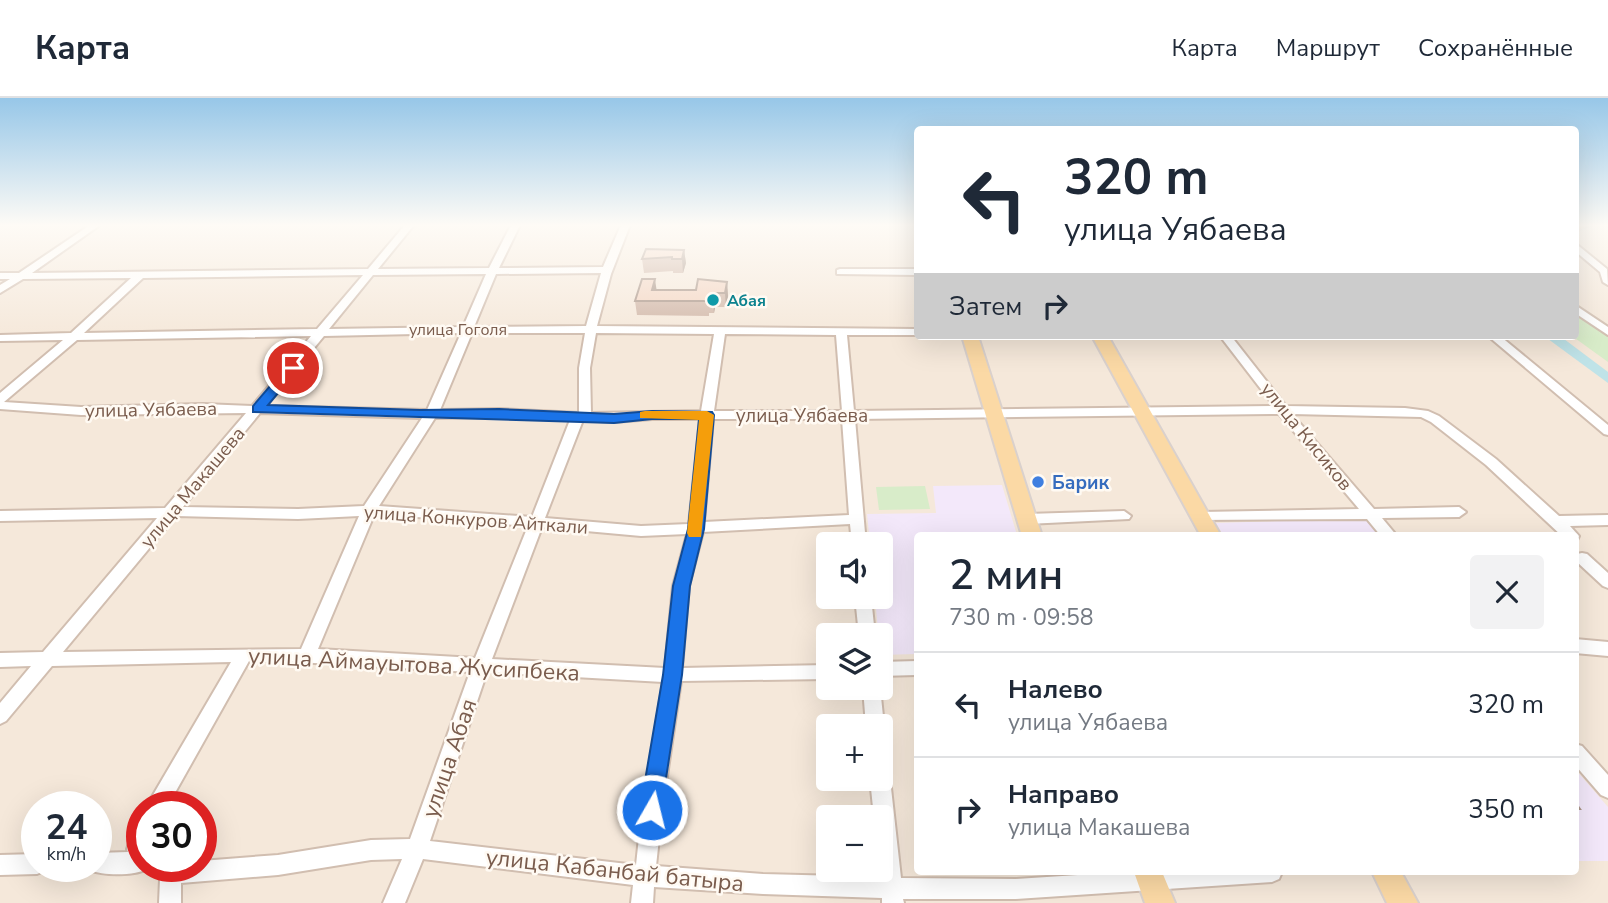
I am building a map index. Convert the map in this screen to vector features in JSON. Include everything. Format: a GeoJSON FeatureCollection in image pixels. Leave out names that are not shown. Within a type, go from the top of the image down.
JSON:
{"type":"FeatureCollection","features":[{"type":"Feature","properties":{"kind":"main road"},"geometry":{"type":"LineString","coordinates":[[971,340],[1030,527]]}},
{"type":"Feature","properties":{"kind":"main road"},"geometry":{"type":"LineString","coordinates":[[1102,340],[1209,532]]}},
{"type":"Feature","properties":{"kind":"main road"},"geometry":{"type":"LineString","coordinates":[[1389,875],[1404,903]]}},
{"type":"Feature","properties":{"kind":"street"},"geometry":{"type":"LineString","coordinates":[[0,290],[39,263]]}},
{"type":"Feature","properties":{"kind":"street","name":"улица Макашева"},"geometry":{"type":"LineString","coordinates":[[0,716],[379,263]]}},
{"type":"Feature","properties":{"kind":"street"},"geometry":{"type":"LineString","coordinates":[[307,655],[369,510],[429,414],[497,263]]}},
{"type":"Feature","properties":{"kind":"street","name":"улица Абая"},"geometry":{"type":"LineString","coordinates":[[394,903],[417,849],[481,665],[536,522],[581,416],[584,376],[610,263]]}},
{"type":"Feature","properties":{"kind":"street"},"geometry":{"type":"LineString","coordinates":[[1594,263],[1604,271],[1608,282]]}},
{"type":"Feature","properties":{"kind":"street"},"geometry":{"type":"LineString","coordinates":[[0,276],[608,270]]}},
{"type":"Feature","properties":{"kind":"street"},"geometry":{"type":"LineString","coordinates":[[840,272],[914,272]]}},
{"type":"Feature","properties":{"kind":"street"},"geometry":{"type":"LineString","coordinates":[[0,399],[76,335],[140,275]]}},
{"type":"Feature","properties":{"kind":"street"},"geometry":{"type":"LineString","coordinates":[[1579,311],[1608,332]]}},
{"type":"Feature","properties":{"kind":"street","name":"улица Гоголя"},"geometry":{"type":"LineString","coordinates":[[0,338],[322,331],[593,329],[914,332]]}},
{"type":"Feature","properties":{"kind":"street"},"geometry":{"type":"LineString","coordinates":[[642,903],[652,810],[673,675],[681,586],[696,528],[707,415],[720,330]]}},
{"type":"Feature","properties":{"kind":"street"},"geometry":{"type":"LineString","coordinates":[[841,331],[858,532]]}},
{"type":"Feature","properties":{"kind":"street","name":"улица Кисиков"},"geometry":{"type":"LineString","coordinates":[[1228,340],[1386,532]]}},
{"type":"Feature","properties":{"kind":"street"},"geometry":{"type":"LineString","coordinates":[[1498,340],[1608,431]]}},
{"type":"Feature","properties":{"kind":"street","name":"улица Уябаева"},"geometry":{"type":"LineString","coordinates":[[0,405],[81,411],[258,409],[614,418],[652,415],[1285,410],[1405,412],[1424,414],[1435,419],[1492,462],[1557,521]]}},
{"type":"Feature","properties":{"kind":"street","name":"улица Конкуров Айткали"},"geometry":{"type":"LineString","coordinates":[[1,517],[172,512],[298,514],[369,510],[641,531],[857,519]]}},
{"type":"Feature","properties":{"kind":"street"},"geometry":{"type":"LineString","coordinates":[[1201,517],[1460,512]]}},
{"type":"Feature","properties":{"kind":"street"},"geometry":{"type":"LineString","coordinates":[[1030,527],[1124,516]]}},
{"type":"Feature","properties":{"kind":"street"},"geometry":{"type":"LineString","coordinates":[[1557,521],[1608,520]]}},
{"type":"Feature","properties":{"kind":"street"},"geometry":{"type":"LineString","coordinates":[[1557,521],[1567,532]]}},
{"type":"Feature","properties":{"kind":"street"},"geometry":{"type":"LineString","coordinates":[[1579,546],[1608,582]]}},
{"type":"Feature","properties":{"kind":"street"},"geometry":{"type":"LineString","coordinates":[[1579,646],[1608,649]]}},
{"type":"Feature","properties":{"kind":"street","name":"улица Аймауытова Жусипбека"},"geometry":{"type":"LineString","coordinates":[[0,660],[307,655],[673,675],[816,672]]}},
{"type":"Feature","properties":{"kind":"street"},"geometry":{"type":"LineString","coordinates":[[165,791],[243,656]]}},
{"type":"Feature","properties":{"kind":"street"},"geometry":{"type":"LineString","coordinates":[[893,669],[914,670]]}},
{"type":"Feature","properties":{"kind":"street"},"geometry":{"type":"LineString","coordinates":[[1579,756],[1608,789]]}},
{"type":"Feature","properties":{"kind":"street"},"geometry":{"type":"LineString","coordinates":[[881,791],[892,895]]}},
{"type":"Feature","properties":{"kind":"street","name":"улица Кабанбай батыра"},"geometry":{"type":"LineString","coordinates":[[217,868],[278,865],[371,850],[417,849],[646,876],[892,895],[1153,884],[1242,875]]}},
{"type":"Feature","properties":{"kind":"street"},"geometry":{"type":"LineString","coordinates":[[0,865],[21,864]]}},
{"type":"Feature","properties":{"kind":"street"},"geometry":{"type":"LineString","coordinates":[[166,882],[170,903]]}},
{"type":"Feature","properties":{"kind":"shaded area"},"geometry":{"type":"Polygon","coordinates":[[[0,263],[914,263],[914,340],[1579,340],[1579,263],[1608,263],[1608,903],[0,903],[0,263]]]}},
{"type":"Feature","properties":{"kind":"shaded area"},"geometry":{"type":"Polygon","coordinates":[[[1002,485],[1016,532],[914,532],[914,654],[893,655],[893,623],[877,623],[876,609],[893,609],[893,532],[869,532],[867,514],[936,513],[933,486],[1002,485]]]}},
{"type":"Feature","properties":{"kind":"shaded area"},"geometry":{"type":"Polygon","coordinates":[[[1368,518],[1380,532],[1221,532],[1216,523],[1368,518]]]}},
{"type":"Feature","properties":{"kind":"shaded area"},"geometry":{"type":"Polygon","coordinates":[[[1579,774],[1608,807],[1608,861],[1579,861],[1579,774]]]}},
{"type":"Feature","properties":{"kind":"green space"},"geometry":{"type":"Polygon","coordinates":[[[1579,315],[1608,337],[1608,362],[1578,340],[1579,315]]]}},
{"type":"Feature","properties":{"kind":"green space"},"geometry":{"type":"Polygon","coordinates":[[[925,486],[930,509],[879,510],[876,487],[925,486]]]}},
{"type":"Feature","properties":{"kind":"building"},"geometry":{"type":"Polygon","coordinates":[[[642,279],[655,279],[652,290],[696,290],[698,279],[727,282],[725,293],[714,293],[713,298],[708,298],[708,301],[635,301],[642,279]]]}},
{"type":"Feature","properties":{"kind":"waterway"},"geometry":{"type":"LineString","coordinates":[[1556,340],[1608,379]]}},
{"type":"Feature","properties":{"kind":"slow traffic"},"geometry":{"type":"LineString","coordinates":[[645,415],[707,415],[695,533]]}},
{"type":"Feature","properties":{"kind":"place","name":"Абая"},"geometry":{"type":"Point","coordinates":[713,300]}},
{"type":"Feature","properties":{"kind":"place","name":"Барик"},"geometry":{"type":"Point","coordinates":[1038,482]}},
{"type":"Feature","properties":{"kind":"route"},"geometry":{"type":"LineString","coordinates":[[293,368],[258,409],[393,414],[499,413],[603,418],[707,415],[696,529],[681,586],[673,675],[652,810]]}}]}
